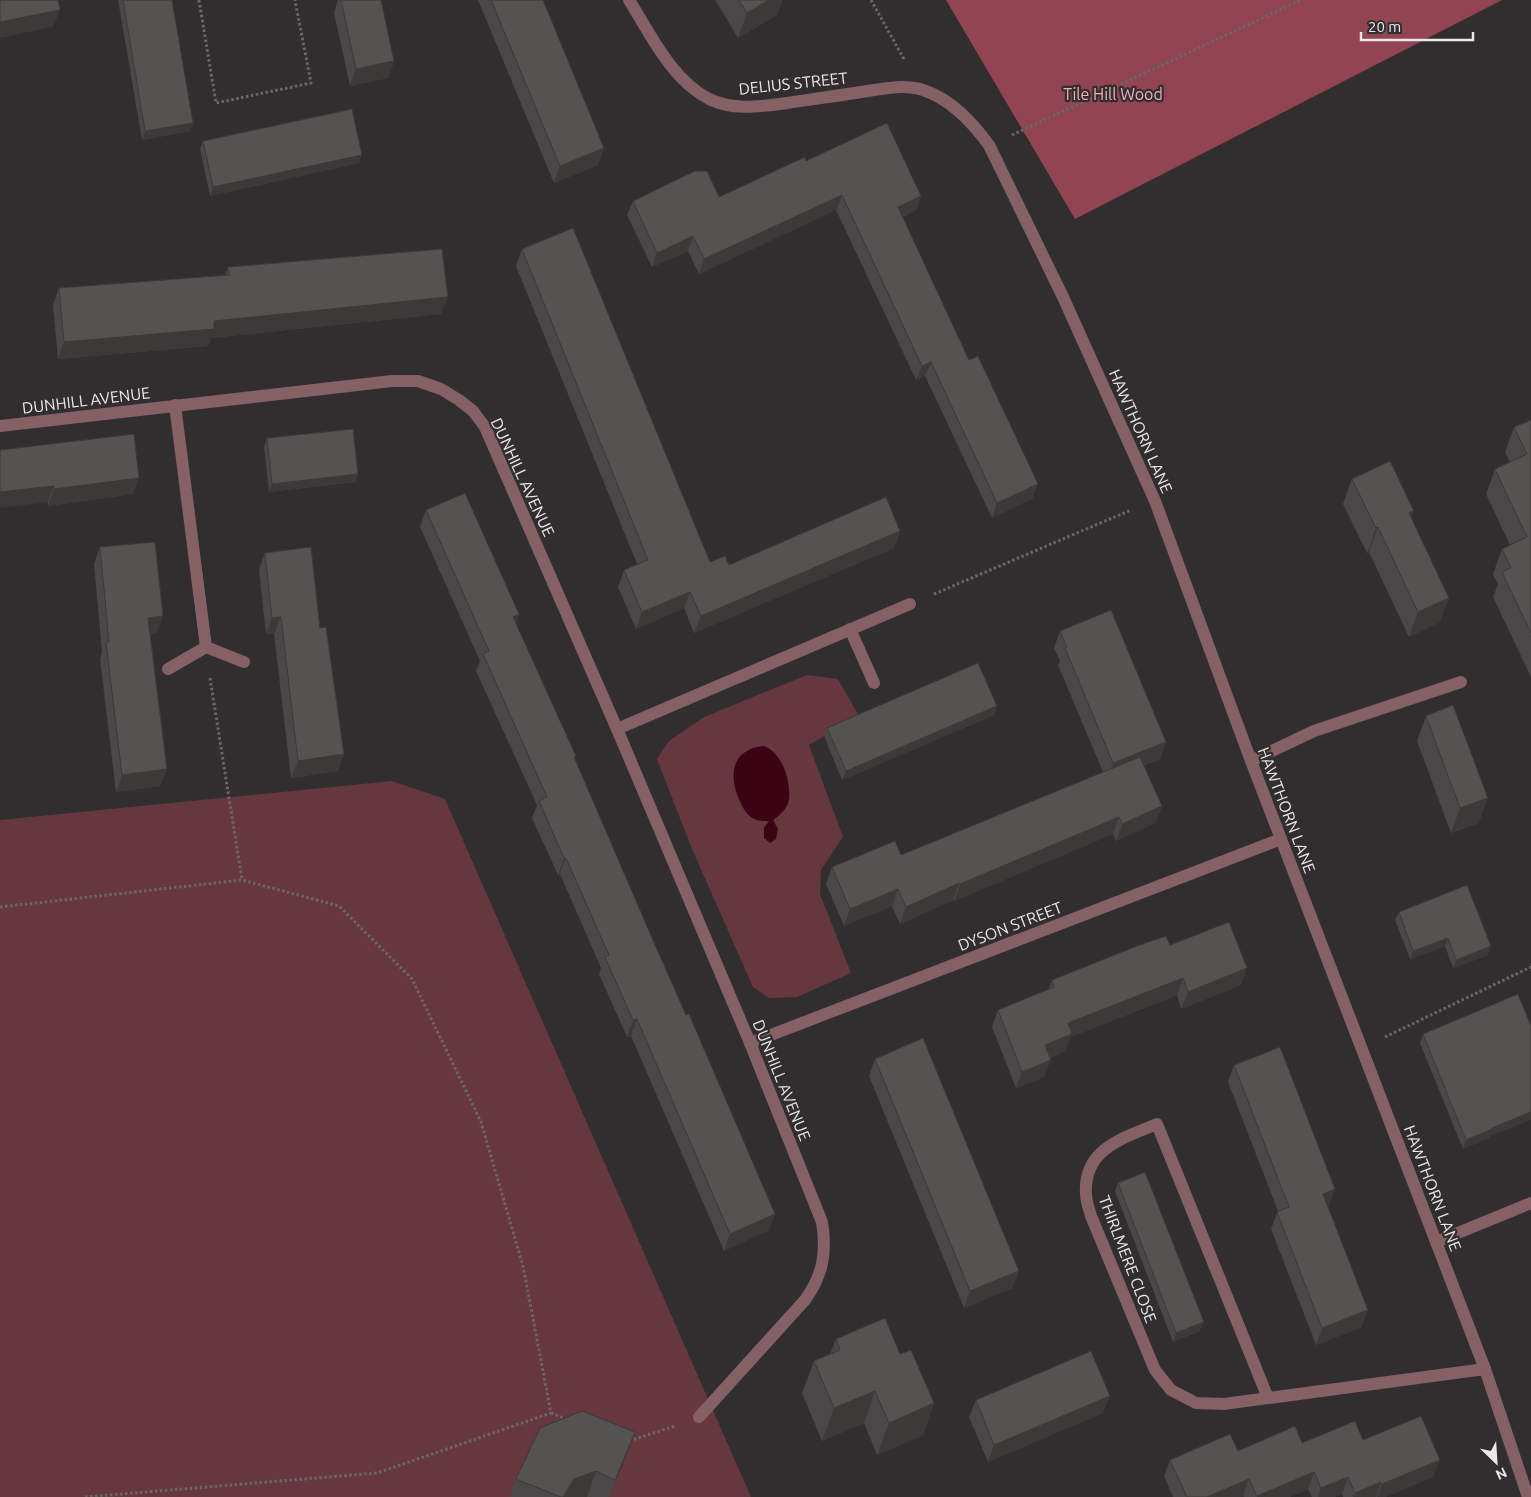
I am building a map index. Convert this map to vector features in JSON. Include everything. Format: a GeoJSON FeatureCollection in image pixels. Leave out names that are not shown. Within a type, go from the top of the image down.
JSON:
{"type":"FeatureCollection","features":[{"type":"Feature","properties":{"kind":"street","name":"DELIUS STREET"},"geometry":{"type":"LineString","coordinates":[[628,0],[672,68],[688,84],[709,98],[729,106],[755,107],[896,87],[922,89],[944,99],[962,114],[978,130],[989,146]]}},
{"type":"Feature","properties":{"kind":"street","name":"HAWTHORN LANE"},"geometry":{"type":"LineString","coordinates":[[989,146],[1063,297],[1155,501],[1251,761],[1485,1369],[1528,1497]]}},
{"type":"Feature","properties":{"kind":"street","name":"DUNHILL AVENUE"},"geometry":{"type":"LineString","coordinates":[[0,426],[392,381],[418,381],[441,389],[458,400],[473,411],[485,427],[617,729],[750,1043],[822,1222],[825,1238],[821,1270],[815,1286],[805,1300],[699,1417]]}},
{"type":"Feature","properties":{"kind":"street"},"geometry":{"type":"LineString","coordinates":[[175,405],[206,648]]}},
{"type":"Feature","properties":{"kind":"street"},"geometry":{"type":"LineString","coordinates":[[617,729],[910,604]]}},
{"type":"Feature","properties":{"kind":"street"},"geometry":{"type":"LineString","coordinates":[[850,629],[874,682]]}},
{"type":"Feature","properties":{"kind":"street"},"geometry":{"type":"LineString","coordinates":[[168,669],[206,648],[244,662]]}},
{"type":"Feature","properties":{"kind":"street"},"geometry":{"type":"LineString","coordinates":[[1251,761],[1314,731],[1461,682]]}},
{"type":"Feature","properties":{"kind":"street","name":"DYSON STREET"},"geometry":{"type":"LineString","coordinates":[[750,1043],[1281,839]]}},
{"type":"Feature","properties":{"kind":"street","name":"THIRLMERE CLOSE"},"geometry":{"type":"LineString","coordinates":[[1268,1398],[1157,1124],[1119,1139],[1103,1150],[1093,1161],[1087,1177],[1086,1194],[1091,1216],[1155,1370],[1170,1390],[1196,1403],[1224,1404],[1485,1369]]}},
{"type":"Feature","properties":{"kind":"street"},"geometry":{"type":"LineString","coordinates":[[1436,1242],[1531,1204]]}},
{"type":"Feature","properties":{"kind":"path"},"geometry":{"type":"LineString","coordinates":[[199,0],[216,103],[311,83],[295,0]]}},
{"type":"Feature","properties":{"kind":"path"},"geometry":{"type":"LineString","coordinates":[[871,0],[922,89]]}},
{"type":"Feature","properties":{"kind":"path"},"geometry":{"type":"LineString","coordinates":[[989,146],[1301,0]]}},
{"type":"Feature","properties":{"kind":"path"},"geometry":{"type":"LineString","coordinates":[[910,604],[1155,501]]}},
{"type":"Feature","properties":{"kind":"path"},"geometry":{"type":"LineString","coordinates":[[206,648],[242,880]]}},
{"type":"Feature","properties":{"kind":"path"},"geometry":{"type":"LineString","coordinates":[[0,907],[242,880],[339,906],[412,978],[481,1122],[523,1266],[551,1413]]}},
{"type":"Feature","properties":{"kind":"path"},"geometry":{"type":"LineString","coordinates":[[1362,1048],[1531,967]]}},
{"type":"Feature","properties":{"kind":"path"},"geometry":{"type":"LineString","coordinates":[[85,1497],[377,1473],[551,1413],[577,1423]]}},
{"type":"Feature","properties":{"kind":"path"},"geometry":{"type":"LineString","coordinates":[[621,1438],[630,1442],[699,1417]]}},
{"type":"Feature","properties":{"kind":"shaded area"},"geometry":{"type":"Polygon","coordinates":[[[807,675],[838,679],[860,718],[809,745],[843,837],[821,870],[820,894],[851,973],[797,997],[769,998],[753,987],[692,849],[657,759],[669,741],[704,717],[807,675]]]}},
{"type":"Feature","properties":{"kind":"shaded area"},"geometry":{"type":"Polygon","coordinates":[[[764,746],[776,755],[784,768],[789,792],[787,805],[781,814],[773,820],[778,829],[776,839],[770,843],[764,838],[764,828],[769,821],[756,820],[746,812],[738,797],[734,778],[736,763],[740,757],[754,748],[764,746]]]}},
{"type":"Feature","properties":{"kind":"shaded area"},"geometry":{"type":"Polygon","coordinates":[[[392,781],[445,799],[751,1497],[0,1497],[0,820],[392,781]]]}},
{"type":"Feature","properties":{"kind":"green space","name":"Tile Hill Wood"},"geometry":{"type":"Polygon","coordinates":[[[946,0],[1502,0],[1075,219],[946,0]]]}},
{"type":"Feature","properties":{"kind":"building"},"geometry":{"type":"Polygon","coordinates":[[[0,0],[58,0],[60,10],[0,22],[0,0]]]}},
{"type":"Feature","properties":{"kind":"building"},"geometry":{"type":"Polygon","coordinates":[[[123,0],[172,0],[193,123],[145,131],[123,0]]]}},
{"type":"Feature","properties":{"kind":"building"},"geometry":{"type":"Polygon","coordinates":[[[341,0],[381,0],[394,61],[356,69],[341,0]]]}},
{"type":"Feature","properties":{"kind":"building"},"geometry":{"type":"Polygon","coordinates":[[[491,0],[543,0],[604,148],[560,166],[491,0]]]}},
{"type":"Feature","properties":{"kind":"building"},"geometry":{"type":"Polygon","coordinates":[[[739,0],[769,0],[747,13],[739,0]]]}},
{"type":"Feature","properties":{"kind":"building"},"geometry":{"type":"Polygon","coordinates":[[[352,109],[362,155],[213,187],[203,141],[352,109]]]}},
{"type":"Feature","properties":{"kind":"building"},"geometry":{"type":"Polygon","coordinates":[[[887,123],[921,196],[898,207],[969,360],[978,356],[1038,484],[997,503],[931,362],[922,366],[842,195],[704,259],[693,236],[657,253],[633,201],[695,171],[707,171],[719,197],[805,157],[806,161],[887,123]]]}},
{"type":"Feature","properties":{"kind":"building"},"geometry":{"type":"Polygon","coordinates":[[[573,228],[710,562],[725,556],[729,565],[886,497],[900,531],[701,616],[690,592],[642,612],[624,570],[648,560],[522,249],[573,228]]]}},
{"type":"Feature","properties":{"kind":"building"},"geometry":{"type":"Polygon","coordinates":[[[442,249],[448,297],[214,321],[214,329],[64,342],[59,288],[229,275],[228,267],[442,249]]]}},
{"type":"Feature","properties":{"kind":"building"},"geometry":{"type":"Polygon","coordinates":[[[1531,420],[1531,633],[1502,572],[1511,568],[1502,549],[1527,537],[1495,469],[1527,454],[1514,427],[1531,420]]]}},
{"type":"Feature","properties":{"kind":"building"},"geometry":{"type":"Polygon","coordinates":[[[353,429],[358,474],[272,484],[267,438],[353,429]]]}},
{"type":"Feature","properties":{"kind":"building"},"geometry":{"type":"Polygon","coordinates":[[[134,434],[139,478],[54,489],[54,486],[0,492],[0,450],[134,434]]]}},
{"type":"Feature","properties":{"kind":"building"},"geometry":{"type":"Polygon","coordinates":[[[1390,461],[1414,511],[1409,513],[1449,598],[1418,612],[1378,527],[1376,528],[1352,479],[1390,461]]]}},
{"type":"Feature","properties":{"kind":"building"},"geometry":{"type":"Polygon","coordinates":[[[465,493],[519,614],[513,617],[576,756],[574,757],[656,947],[686,1015],[689,1014],[775,1214],[730,1234],[637,1019],[633,1020],[605,957],[609,955],[539,801],[547,797],[483,654],[489,651],[426,510],[465,493]]]}},
{"type":"Feature","properties":{"kind":"building"},"geometry":{"type":"Polygon","coordinates":[[[155,542],[163,616],[148,618],[167,769],[122,775],[106,642],[109,642],[100,547],[155,542]]]}},
{"type":"Feature","properties":{"kind":"building"},"geometry":{"type":"Polygon","coordinates":[[[311,547],[320,628],[326,627],[344,754],[298,761],[281,617],[272,618],[265,553],[311,547]]]}},
{"type":"Feature","properties":{"kind":"building"},"geometry":{"type":"Polygon","coordinates":[[[1111,610],[1166,742],[1113,763],[1065,648],[1067,647],[1060,631],[1111,610]]]}},
{"type":"Feature","properties":{"kind":"building"},"geometry":{"type":"Polygon","coordinates":[[[978,663],[997,706],[846,771],[827,728],[978,663]]]}},
{"type":"Feature","properties":{"kind":"building"},"geometry":{"type":"Polygon","coordinates":[[[1453,705],[1488,798],[1460,808],[1426,716],[1453,705]]]}},
{"type":"Feature","properties":{"kind":"building"},"geometry":{"type":"Polygon","coordinates":[[[1140,757],[1162,806],[1122,824],[1119,817],[906,907],[898,889],[850,909],[832,867],[895,841],[901,855],[1140,757]]]}},
{"type":"Feature","properties":{"kind":"building"},"geometry":{"type":"Polygon","coordinates":[[[1467,885],[1491,946],[1456,960],[1448,938],[1413,951],[1399,912],[1467,885]]]}},
{"type":"Feature","properties":{"kind":"building"},"geometry":{"type":"Polygon","coordinates":[[[1229,922],[1247,968],[1188,992],[1183,978],[1068,1023],[1072,1034],[1045,1045],[1051,1060],[1022,1072],[998,1010],[1054,987],[1052,980],[1137,946],[1166,936],[1170,945],[1229,922]]]}},
{"type":"Feature","properties":{"kind":"building"},"geometry":{"type":"Polygon","coordinates":[[[1518,994],[1531,1026],[1531,1112],[1466,1140],[1423,1034],[1518,994]]]}},
{"type":"Feature","properties":{"kind":"building"},"geometry":{"type":"Polygon","coordinates":[[[923,1038],[1019,1271],[970,1291],[875,1059],[923,1038]]]}},
{"type":"Feature","properties":{"kind":"building"},"geometry":{"type":"Polygon","coordinates":[[[1280,1047],[1335,1189],[1323,1194],[1368,1310],[1322,1328],[1277,1212],[1289,1207],[1234,1065],[1280,1047]]]}},
{"type":"Feature","properties":{"kind":"building"},"geometry":{"type":"Polygon","coordinates":[[[1145,1172],[1204,1322],[1176,1333],[1118,1183],[1145,1172]]]}},
{"type":"Feature","properties":{"kind":"building"},"geometry":{"type":"Polygon","coordinates":[[[885,1318],[900,1354],[911,1350],[934,1403],[889,1423],[875,1391],[834,1408],[814,1361],[840,1350],[836,1339],[885,1318]]]}},
{"type":"Feature","properties":{"kind":"building"},"geometry":{"type":"Polygon","coordinates":[[[1091,1351],[1110,1396],[994,1445],[976,1400],[1091,1351]]]}},
{"type":"Feature","properties":{"kind":"building"},"geometry":{"type":"Polygon","coordinates":[[[582,1411],[635,1432],[615,1480],[596,1471],[574,1479],[563,1497],[561,1497],[516,1479],[540,1428],[582,1411]]]}},
{"type":"Feature","properties":{"kind":"building"},"geometry":{"type":"Polygon","coordinates":[[[1421,1416],[1440,1460],[1355,1493],[1348,1477],[1321,1488],[1314,1472],[1257,1496],[1249,1479],[1207,1497],[1187,1497],[1170,1460],[1230,1434],[1238,1451],[1295,1426],[1302,1443],[1355,1421],[1363,1440],[1421,1416]]]}}]}
